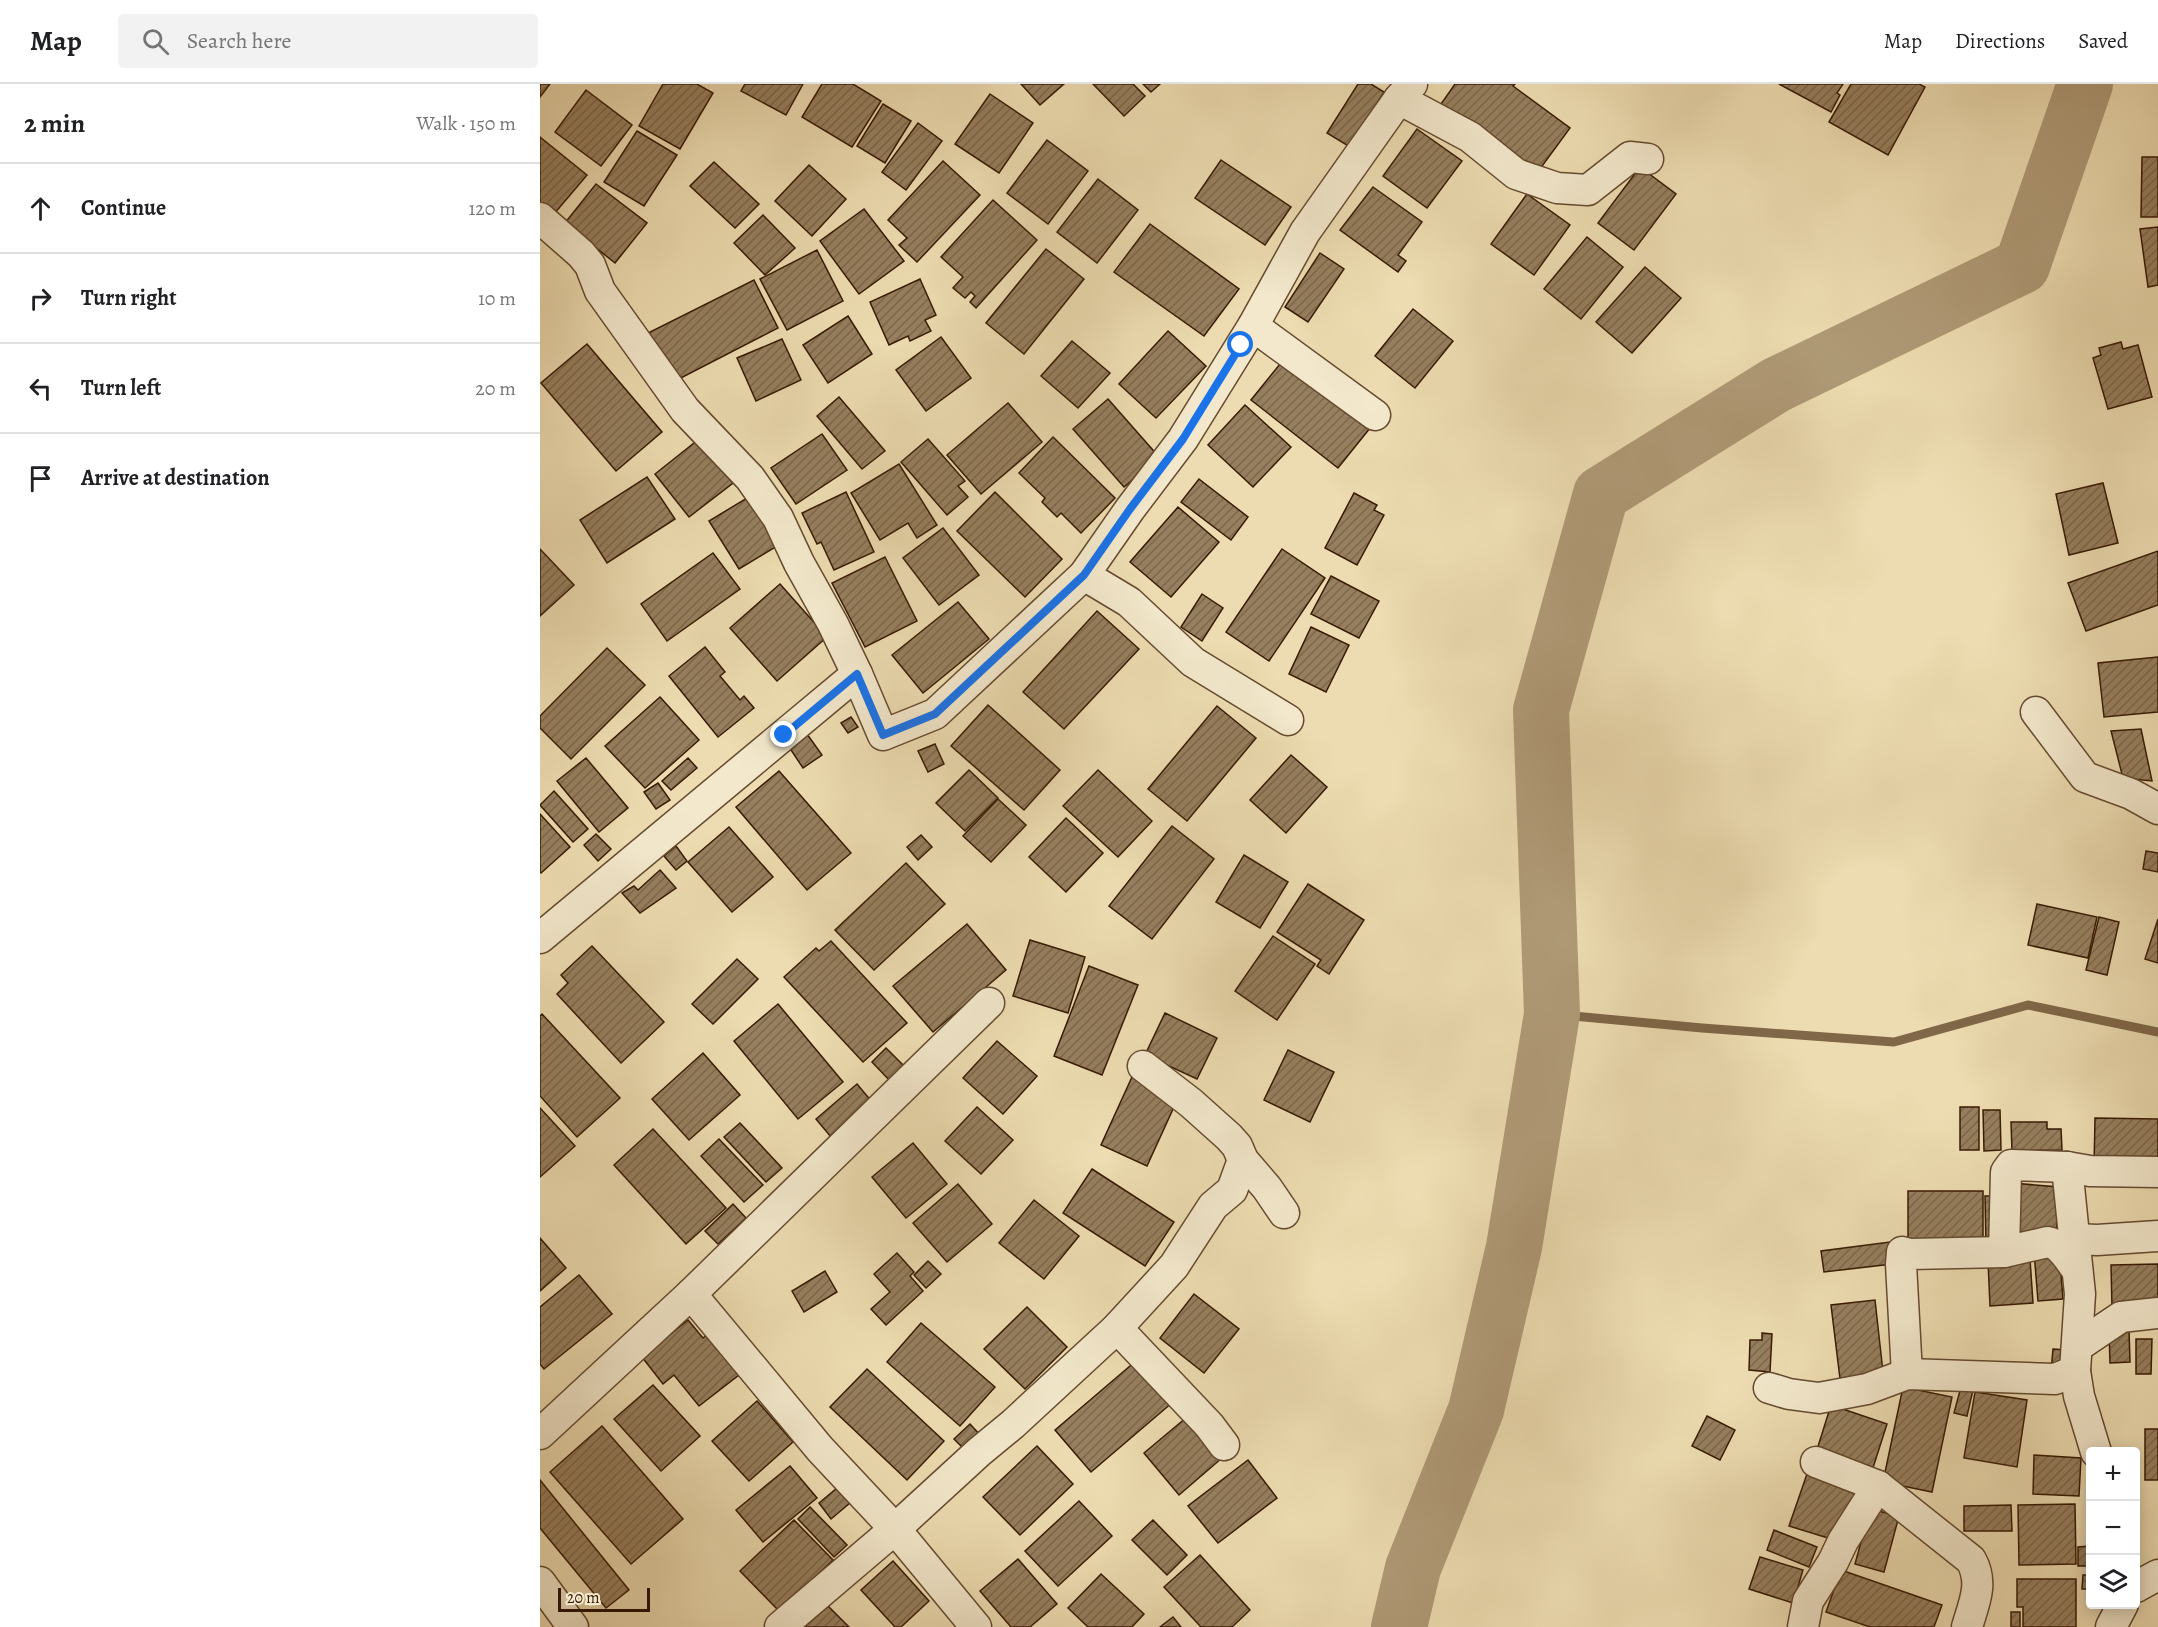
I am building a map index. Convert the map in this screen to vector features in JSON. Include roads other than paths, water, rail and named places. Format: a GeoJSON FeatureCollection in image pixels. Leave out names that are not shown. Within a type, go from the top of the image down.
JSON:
{"type":"FeatureCollection","features":[{"type":"Feature","properties":{"kind":"street"},"geometry":{"type":"LineString","coordinates":[[540,218],[581,254],[590,265],[600,291],[685,410],[750,478],[778,518],[799,563],[833,624],[883,735],[935,714],[1084,575],[1183,439],[1253,326],[1305,232],[1406,92],[1470,137],[1516,174],[1557,188],[1588,190],[1630,157],[1648,159]]}},
{"type":"Feature","properties":{"kind":"street"},"geometry":{"type":"LineString","coordinates":[[1253,326],[1375,415]]}},
{"type":"Feature","properties":{"kind":"street"},"geometry":{"type":"LineString","coordinates":[[1084,575],[1129,602],[1193,662],[1288,720]]}},
{"type":"Feature","properties":{"kind":"street"},"geometry":{"type":"LineString","coordinates":[[540,938],[857,674]]}},
{"type":"Feature","properties":{"kind":"street"},"geometry":{"type":"LineString","coordinates":[[2036,712],[2085,777],[2131,794],[2158,809]]}},
{"type":"Feature","properties":{"kind":"street"},"geometry":{"type":"LineString","coordinates":[[542,1427],[691,1294],[989,1003]]}},
{"type":"Feature","properties":{"kind":"street"},"geometry":{"type":"LineString","coordinates":[[1143,1066],[1191,1103],[1229,1137],[1237,1146],[1243,1160],[1267,1188],[1284,1213]]}},
{"type":"Feature","properties":{"kind":"street"},"geometry":{"type":"LineString","coordinates":[[780,1627],[895,1529],[1117,1328],[1174,1266],[1213,1206],[1232,1190],[1243,1160]]}},
{"type":"Feature","properties":{"kind":"street"},"geometry":{"type":"LineString","coordinates":[[2004,1252],[2006,1172],[2012,1165],[2067,1167],[2090,1171],[2158,1172]]}},
{"type":"Feature","properties":{"kind":"street"},"geometry":{"type":"LineString","coordinates":[[2067,1167],[2080,1294],[2072,1373],[2094,1447]]}},
{"type":"Feature","properties":{"kind":"street"},"geometry":{"type":"LineString","coordinates":[[2074,1239],[2097,1240],[2158,1236]]}},
{"type":"Feature","properties":{"kind":"street"},"geometry":{"type":"LineString","coordinates":[[1907,1374],[1900,1264],[1902,1252],[1910,1254],[2004,1252],[2048,1242],[2054,1243],[2077,1270]]}},
{"type":"Feature","properties":{"kind":"street"},"geometry":{"type":"LineString","coordinates":[[691,1294],[820,1449],[895,1529],[976,1627]]}},
{"type":"Feature","properties":{"kind":"street"},"geometry":{"type":"LineString","coordinates":[[1769,1388],[1789,1394],[1819,1398],[1868,1389],[1907,1374],[2072,1373],[2121,1317],[2158,1313]]}},
{"type":"Feature","properties":{"kind":"street"},"geometry":{"type":"LineString","coordinates":[[1117,1328],[1209,1425],[1224,1445]]}},
{"type":"Feature","properties":{"kind":"street"},"geometry":{"type":"LineString","coordinates":[[1816,1462],[1878,1486],[1971,1560],[1977,1572],[1977,1590],[1967,1627]]}},
{"type":"Feature","properties":{"kind":"street"},"geometry":{"type":"LineString","coordinates":[[1803,1627],[1808,1601],[1878,1486]]}},
{"type":"Feature","properties":{"kind":"street"},"geometry":{"type":"LineString","coordinates":[[540,1582],[573,1627]]}},
{"type":"Feature","properties":{"kind":"street"},"geometry":{"type":"LineString","coordinates":[[2111,1627],[2121,1609]]}},
{"type":"Feature","properties":{"kind":"waterway"},"geometry":{"type":"LineString","coordinates":[[1399,1627],[1413,1568],[1476,1410],[1514,1247],[1552,1014],[1541,710],[1601,494],[1776,385],[2022,266],[2085,84]]}},
{"type":"Feature","properties":{"kind":"waterway"},"geometry":{"type":"LineString","coordinates":[[1552,1014],[1894,1042],[2028,1005],[2158,1032]]}}]}
